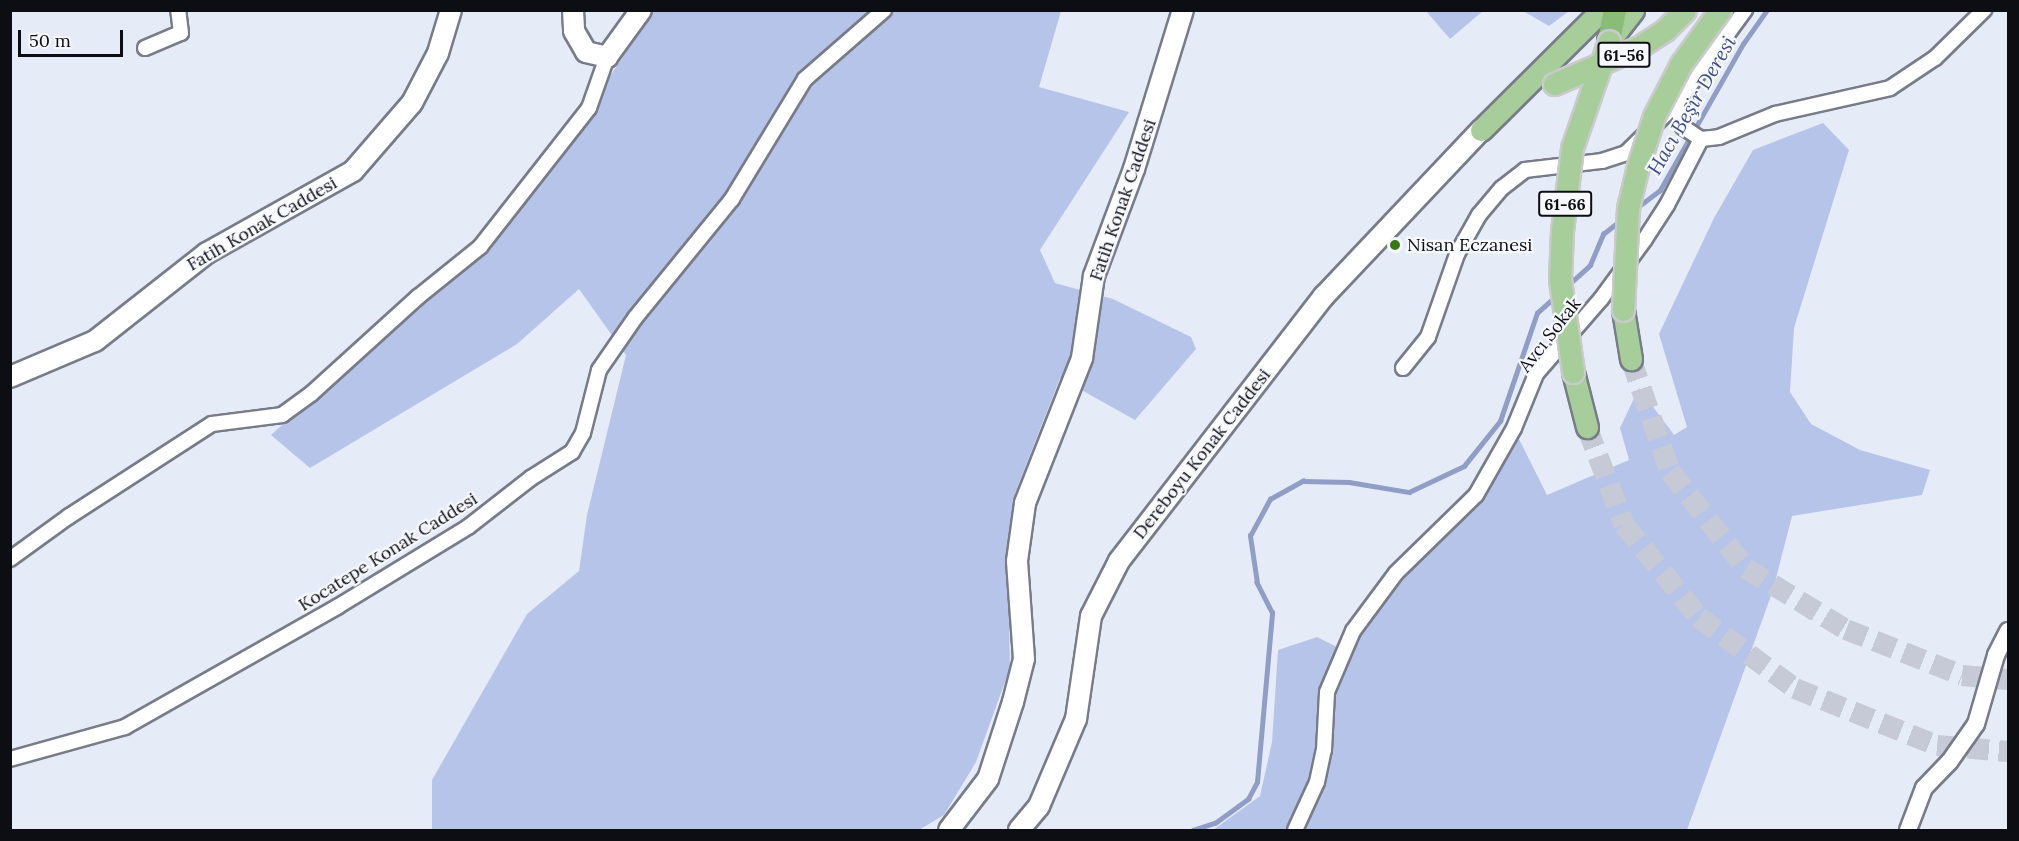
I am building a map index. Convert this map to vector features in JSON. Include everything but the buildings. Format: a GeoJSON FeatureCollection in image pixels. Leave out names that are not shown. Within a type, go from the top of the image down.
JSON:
{"type":"FeatureCollection","features":[{"type":"Feature","properties":{"kind":"highway"},"geometry":{"type":"LineString","coordinates":[[1609,41],[1615,10]]}},
{"type":"Feature","properties":{"kind":"main road","name":"Fatih Konak Caddesi"},"geometry":{"type":"LineString","coordinates":[[13,374],[95,341],[207,253],[353,171],[412,103],[438,53],[451,10]]}},
{"type":"Feature","properties":{"kind":"main road"},"geometry":{"type":"LineString","coordinates":[[573,10],[574,31],[586,52],[607,57],[641,10]]}},
{"type":"Feature","properties":{"kind":"main road","name":"Fatih Konak Caddesi"},"geometry":{"type":"LineString","coordinates":[[949,831],[988,779],[1013,702],[1024,659],[1017,561],[1025,503],[1082,357],[1095,276],[1134,169],[1183,10]]}},
{"type":"Feature","properties":{"kind":"main road","name":"61-56"},"geometry":{"type":"LineString","coordinates":[[1480,130],[1602,10]]}},
{"type":"Feature","properties":{"kind":"main road","name":"61-66"},"geometry":{"type":"LineString","coordinates":[[1587,427],[1573,372],[1563,314],[1562,231],[1572,148],[1609,41],[1633,10]]}},
{"type":"Feature","properties":{"kind":"main road","name":"61-56"},"geometry":{"type":"LineString","coordinates":[[1480,130],[1554,84],[1639,47],[1665,30],[1685,10]]}},
{"type":"Feature","properties":{"kind":"main road"},"geometry":{"type":"LineString","coordinates":[[1631,359],[1623,310],[1628,208],[1638,166],[1654,116],[1681,64],[1720,10]]}},
{"type":"Feature","properties":{"kind":"main road","name":"Dereboyu Konak Caddesi"},"geometry":{"type":"LineString","coordinates":[[1019,831],[1039,806],[1076,719],[1091,616],[1119,561],[1324,296],[1480,130]]}},
{"type":"Feature","properties":{"kind":"street"},"geometry":{"type":"LineString","coordinates":[[145,48],[181,33],[178,10]]}},
{"type":"Feature","properties":{"kind":"street","name":"Kocatepe Konak Caddesi"},"geometry":{"type":"LineString","coordinates":[[10,759],[125,727],[438,546],[572,452],[583,433],[599,370],[635,318],[732,199],[805,80],[884,10]]}},
{"type":"Feature","properties":{"kind":"street"},"geometry":{"type":"LineString","coordinates":[[1404,368],[1428,337],[1457,254],[1479,215],[1502,188],[1526,170],[1602,161],[1626,153],[1676,104],[1745,10]]}},
{"type":"Feature","properties":{"kind":"street"},"geometry":{"type":"LineString","coordinates":[[1676,104],[1683,127],[1701,139],[1719,137],[1775,114],[1890,88],[1935,58],[1984,10]]}},
{"type":"Feature","properties":{"kind":"street"},"geometry":{"type":"LineString","coordinates":[[10,559],[68,517],[212,424],[282,415],[312,393],[418,297],[480,247],[590,108],[607,57]]}},
{"type":"Feature","properties":{"kind":"street","name":"Avcı Sokak"},"geometry":{"type":"LineString","coordinates":[[1295,831],[1317,782],[1324,750],[1327,692],[1353,631],[1396,573],[1476,495],[1514,428],[1536,374],[1601,299],[1645,238],[1667,205],[1701,139]]}},
{"type":"Feature","properties":{"kind":"street"},"geometry":{"type":"LineString","coordinates":[[1908,831],[1924,788],[1976,724],[1996,655],[2008,631]]}},
{"type":"Feature","properties":{"kind":"shaded area"},"geometry":{"type":"Polygon","coordinates":[[[653,11],[1061,11],[1039,87],[1129,112],[1040,250],[1055,283],[1113,299],[1191,337],[1196,349],[1135,420],[1060,378],[1014,496],[1008,570],[1010,668],[976,762],[944,815],[919,830],[432,830],[432,780],[527,614],[579,571],[587,515],[626,355],[579,289],[517,344],[310,468],[271,435],[480,247],[589,108],[653,11]]]}},
{"type":"Feature","properties":{"kind":"shaded area"},"geometry":{"type":"Polygon","coordinates":[[[1426,11],[1483,11],[1450,39],[1426,11]]]}},
{"type":"Feature","properties":{"kind":"shaded area"},"geometry":{"type":"Polygon","coordinates":[[[1523,11],[1569,11],[1549,26],[1523,11]]]}},
{"type":"Feature","properties":{"kind":"shaded area"},"geometry":{"type":"Polygon","coordinates":[[[1823,123],[1849,150],[1794,328],[1790,392],[1811,424],[1860,450],[1930,470],[1922,495],[1792,516],[1773,590],[1687,830],[1213,830],[1260,796],[1272,742],[1278,650],[1317,637],[1337,647],[1352,643],[1402,573],[1481,496],[1519,439],[1547,495],[1629,460],[1620,428],[1639,388],[1674,435],[1687,427],[1659,334],[1714,218],[1753,150],[1823,123]]]}},
{"type":"Feature","properties":{"kind":"waterway","name":"Hacı Beşir Deresi"},"geometry":{"type":"LineString","coordinates":[[1635,209],[1660,190],[1743,44],[1767,10]]}},
{"type":"Feature","properties":{"kind":"waterway","name":"Hacı Beşir Deresi"},"geometry":{"type":"LineString","coordinates":[[1567,286],[1590,265],[1603,234],[1621,220]]}},
{"type":"Feature","properties":{"kind":"waterway","name":"Hacı Beşir Deresi"},"geometry":{"type":"LineString","coordinates":[[1193,830],[1215,823],[1248,799],[1257,782],[1272,613],[1257,583],[1250,536],[1270,499],[1303,481],[1349,482],[1409,492],[1464,466],[1500,421],[1537,313],[1556,296]]}},
{"type":"Feature","properties":{"kind":"tunnel"},"geometry":{"type":"LineString","coordinates":[[1631,359],[1670,471],[1746,568],[1846,629],[1962,675],[2008,679]]}},
{"type":"Feature","properties":{"kind":"tunnel"},"geometry":{"type":"LineString","coordinates":[[1587,427],[1624,524],[1699,617],[1795,688],[1937,745],[2008,751]]}},
{"type":"Feature","properties":{"kind":"place","name":"Nisan Eczanesi"},"geometry":{"type":"Point","coordinates":[1395,245]}}]}
